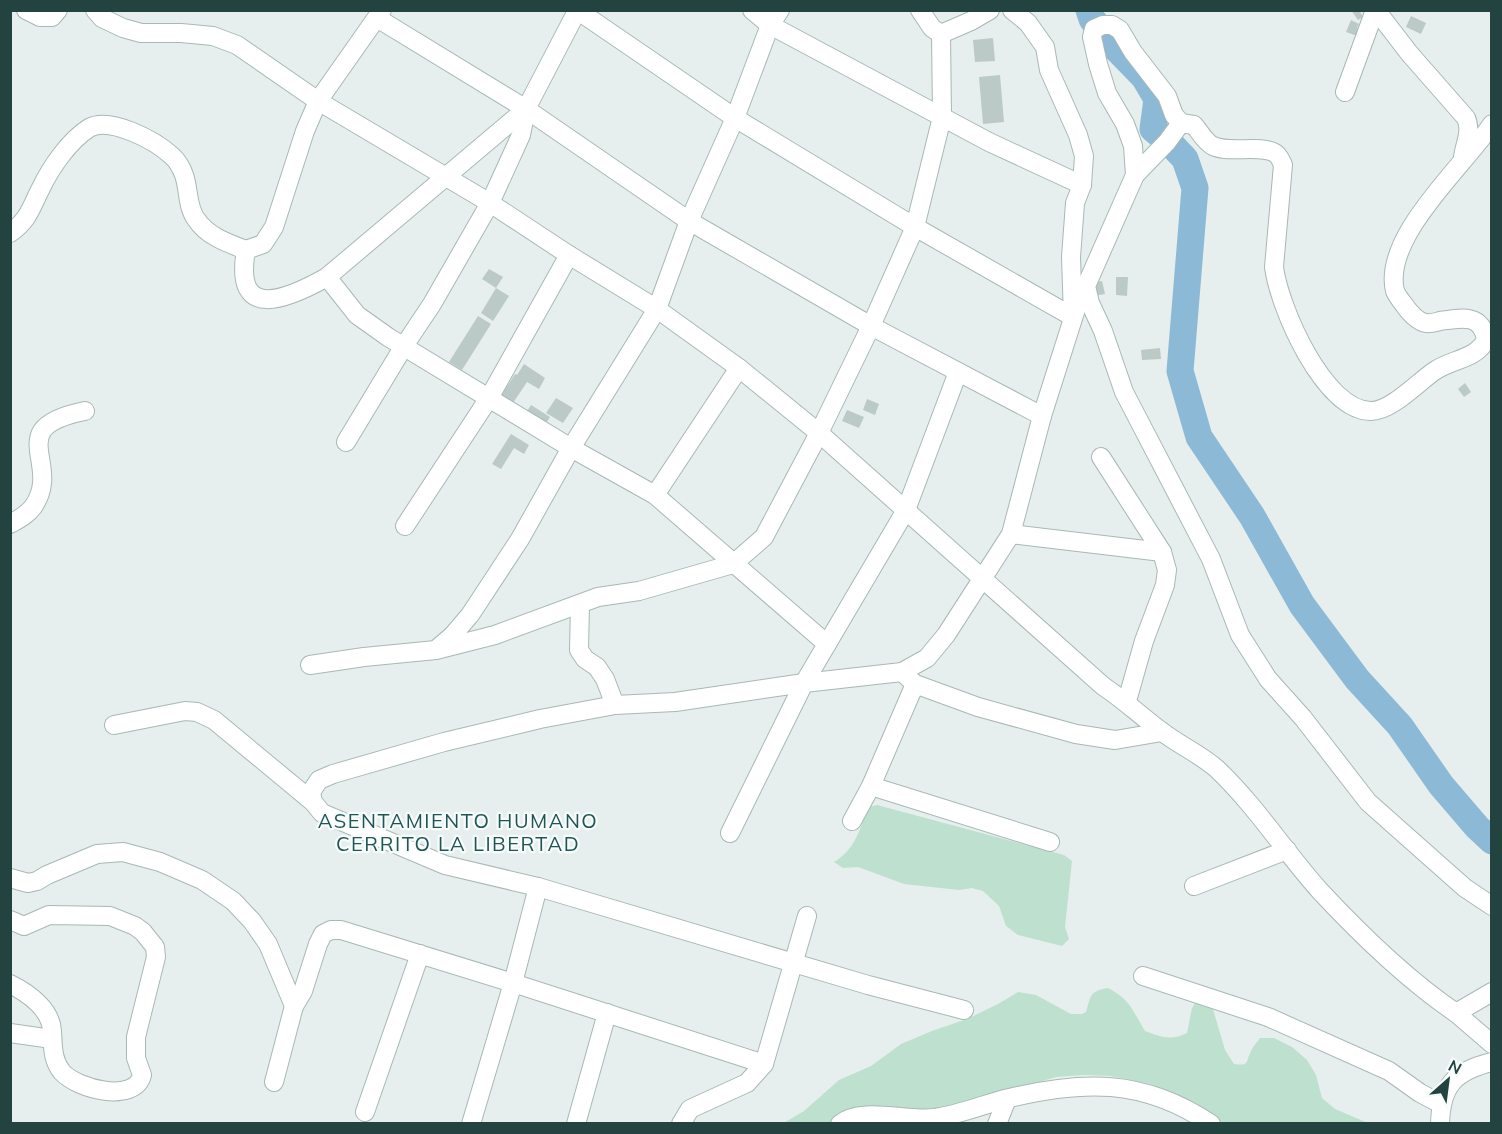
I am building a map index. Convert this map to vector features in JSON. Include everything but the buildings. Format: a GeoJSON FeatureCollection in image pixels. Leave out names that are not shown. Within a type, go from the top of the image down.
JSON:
{"type":"FeatureCollection","features":[{"type":"Feature","properties":{"kind":"street"},"geometry":{"type":"LineString","coordinates":[[26,10],[52,18],[58,10]]}},
{"type":"Feature","properties":{"kind":"street"},"geometry":{"type":"LineString","coordinates":[[95,10],[102,18],[141,33],[213,36],[237,45],[318,101],[490,203],[657,309],[739,369],[819,433],[1103,686],[1127,701],[1162,732],[1216,768],[1320,890],[1371,942],[1491,1044]]}},
{"type":"Feature","properties":{"kind":"street"},"geometry":{"type":"LineString","coordinates":[[346,442],[432,304],[490,203],[521,135],[526,110],[577,10],[735,118],[915,227],[1073,317]]}},
{"type":"Feature","properties":{"kind":"street"},"geometry":{"type":"LineString","coordinates":[[752,10],[775,18],[988,142],[1082,184]]}},
{"type":"Feature","properties":{"kind":"street"},"geometry":{"type":"LineString","coordinates":[[920,10],[932,28],[941,34]]}},
{"type":"Feature","properties":{"kind":"street"},"geometry":{"type":"LineString","coordinates":[[941,34],[990,10]]}},
{"type":"Feature","properties":{"kind":"street"},"geometry":{"type":"LineString","coordinates":[[1012,10],[1028,23],[1045,47],[1049,70],[1078,135],[1084,156],[1082,184],[1075,204],[1071,257],[1073,317]]}},
{"type":"Feature","properties":{"kind":"street"},"geometry":{"type":"LineString","coordinates":[[1346,92],[1375,10]]}},
{"type":"Feature","properties":{"kind":"street"},"geometry":{"type":"LineString","coordinates":[[1375,10],[1409,53],[1467,118],[1470,131],[1465,144],[1463,162]]}},
{"type":"Feature","properties":{"kind":"street"},"geometry":{"type":"LineString","coordinates":[[10,233],[26,220],[35,205],[40,189],[64,153],[88,129],[100,124],[124,129],[164,150],[174,158],[184,176],[194,218],[206,232],[246,250],[263,244],[274,227],[318,101],[380,14],[689,221],[871,326],[1042,416]]}},
{"type":"Feature","properties":{"kind":"street"},"geometry":{"type":"LineString","coordinates":[[436,650],[470,615],[520,538],[571,448],[657,309],[689,221],[735,118],[775,18]]}},
{"type":"Feature","properties":{"kind":"street"},"geometry":{"type":"LineString","coordinates":[[1135,176],[1133,146],[1125,124],[1107,93],[1098,64],[1092,37],[1099,27],[1112,25],[1120,30],[1133,52],[1167,96],[1174,116],[1181,123]]}},
{"type":"Feature","properties":{"kind":"street"},"geometry":{"type":"LineString","coordinates":[[310,665],[436,650],[495,635],[598,597],[639,591],[733,564],[764,537],[819,433],[871,326],[915,227],[942,117],[941,34]]}},
{"type":"Feature","properties":{"kind":"street"},"geometry":{"type":"LineString","coordinates":[[246,250],[242,268],[245,281],[255,296],[271,299],[290,296],[327,277],[526,110]]}},
{"type":"Feature","properties":{"kind":"street"},"geometry":{"type":"LineString","coordinates":[[852,821],[871,786],[908,678],[946,635],[1011,534],[1042,416],[1073,317],[1086,285],[1135,176],[1167,142],[1181,123],[1194,125],[1214,146],[1266,151],[1278,156],[1283,165],[1274,267],[1279,292],[1295,333],[1327,385],[1339,398],[1357,408],[1373,411],[1391,404],[1416,388],[1436,370],[1477,352],[1486,340],[1485,331],[1478,322],[1470,319],[1426,323],[1410,313],[1395,292],[1395,266],[1404,239],[1449,176],[1463,162],[1491,124]]}},
{"type":"Feature","properties":{"kind":"street"},"geometry":{"type":"LineString","coordinates":[[405,526],[489,398],[569,255]]}},
{"type":"Feature","properties":{"kind":"street"},"geometry":{"type":"LineString","coordinates":[[327,277],[357,315],[571,448],[655,495],[827,644]]}},
{"type":"Feature","properties":{"kind":"street"},"geometry":{"type":"LineString","coordinates":[[1086,285],[1090,303],[1103,331],[1124,392],[1211,559],[1240,635],[1268,679],[1303,718],[1368,802],[1465,888],[1491,906]]}},
{"type":"Feature","properties":{"kind":"street"},"geometry":{"type":"LineString","coordinates":[[655,495],[739,369]]}},
{"type":"Feature","properties":{"kind":"street"},"geometry":{"type":"LineString","coordinates":[[730,833],[804,683],[906,510],[958,372]]}},
{"type":"Feature","properties":{"kind":"street"},"geometry":{"type":"LineString","coordinates":[[10,524],[27,514],[39,494],[41,477],[32,442],[36,432],[48,422],[85,411]]}},
{"type":"Feature","properties":{"kind":"street"},"geometry":{"type":"LineString","coordinates":[[1101,457],[1162,552],[1167,570],[1165,585],[1144,641],[1127,701]]}},
{"type":"Feature","properties":{"kind":"street"},"geometry":{"type":"LineString","coordinates":[[1011,534],[1162,552]]}},
{"type":"Feature","properties":{"kind":"street"},"geometry":{"type":"LineString","coordinates":[[580,604],[579,650],[585,659],[597,667],[605,679],[615,705]]}},
{"type":"Feature","properties":{"kind":"street"},"geometry":{"type":"LineString","coordinates":[[313,802],[311,792],[319,780],[444,742],[540,719],[615,705],[675,702],[804,683],[908,678],[978,707],[1076,734],[1115,741],[1162,732]]}},
{"type":"Feature","properties":{"kind":"street"},"geometry":{"type":"LineString","coordinates":[[114,725],[185,711],[197,712],[214,720],[313,802],[322,813],[445,865],[538,887],[792,963],[964,1010]]}},
{"type":"Feature","properties":{"kind":"street"},"geometry":{"type":"LineString","coordinates":[[871,786],[1050,842]]}},
{"type":"Feature","properties":{"kind":"street"},"geometry":{"type":"LineString","coordinates":[[1194,886],[1287,850]]}},
{"type":"Feature","properties":{"kind":"street"},"geometry":{"type":"LineString","coordinates":[[10,878],[28,883],[37,881],[97,854],[123,852],[160,862],[202,880],[233,901],[252,921],[268,944],[294,1006]]}},
{"type":"Feature","properties":{"kind":"street"},"geometry":{"type":"LineString","coordinates":[[471,1124],[513,983],[538,887]]}},
{"type":"Feature","properties":{"kind":"street"},"geometry":{"type":"LineString","coordinates":[[10,920],[24,926],[49,915],[110,916],[135,926],[150,939],[155,947],[155,966],[136,1037],[136,1058],[142,1075],[137,1086],[126,1091],[95,1090],[77,1084],[61,1071],[54,1055],[51,1025],[44,1010],[29,995],[10,984]]}},
{"type":"Feature","properties":{"kind":"street"},"geometry":{"type":"LineString","coordinates":[[681,1124],[690,1109],[747,1083],[764,1065],[807,916]]}},
{"type":"Feature","properties":{"kind":"street"},"geometry":{"type":"LineString","coordinates":[[274,1082],[294,1006],[303,991],[318,944],[323,934],[331,930],[341,930],[420,954],[764,1065]]}},
{"type":"Feature","properties":{"kind":"street"},"geometry":{"type":"LineString","coordinates":[[365,1112],[420,954]]}},
{"type":"Feature","properties":{"kind":"street"},"geometry":{"type":"LineString","coordinates":[[1143,976],[1268,1017],[1389,1071],[1420,1093],[1441,1104]]}},
{"type":"Feature","properties":{"kind":"street"},"geometry":{"type":"LineString","coordinates":[[1456,1013],[1491,992]]}},
{"type":"Feature","properties":{"kind":"street"},"geometry":{"type":"LineString","coordinates":[[576,1124],[607,1013]]}},
{"type":"Feature","properties":{"kind":"street"},"geometry":{"type":"LineString","coordinates":[[10,1033],[52,1039]]}},
{"type":"Feature","properties":{"kind":"street"},"geometry":{"type":"LineString","coordinates":[[1440,1124],[1441,1104],[1458,1075],[1491,1062]]}},
{"type":"Feature","properties":{"kind":"street"},"geometry":{"type":"LineString","coordinates":[[840,1124],[856,1117],[871,1116],[932,1119],[1007,1099],[1061,1088],[1103,1085],[1145,1092],[1176,1103],[1211,1124]]}},
{"type":"Feature","properties":{"kind":"street"},"geometry":{"type":"LineString","coordinates":[[997,1124],[1007,1099]]}},
{"type":"Feature","properties":{"kind":"green space"},"geometry":{"type":"Polygon","coordinates":[[[877,805],[1064,855],[1072,861],[1065,927],[1069,939],[1062,946],[1018,935],[1006,926],[999,906],[983,891],[972,888],[959,890],[904,884],[858,867],[843,868],[834,862],[852,845],[868,807],[877,805]]]}},
{"type":"Feature","properties":{"kind":"green space"},"geometry":{"type":"Polygon","coordinates":[[[1108,988],[1126,1001],[1145,1031],[1161,1036],[1176,1037],[1187,1033],[1195,1003],[1213,1009],[1225,1050],[1234,1064],[1246,1063],[1260,1038],[1274,1038],[1292,1047],[1307,1060],[1316,1075],[1322,1098],[1335,1109],[1368,1123],[1219,1123],[1189,1102],[1151,1084],[1110,1076],[1084,1075],[1056,1077],[1006,1092],[953,1115],[843,1123],[782,1124],[804,1111],[839,1080],[871,1066],[901,1044],[967,1019],[1018,992],[1036,995],[1071,1014],[1082,1014],[1086,1012],[1094,993],[1108,988]]]}},
{"type":"Feature","properties":{"kind":"waterway"},"geometry":{"type":"LineString","coordinates":[[1089,10],[1092,19],[1111,43],[1144,77],[1157,99],[1153,129],[1185,159],[1195,188],[1180,371],[1199,437],[1252,516],[1302,605],[1357,679],[1400,726],[1441,785],[1492,841]]}},
{"type":"Feature","properties":{"kind":"district","name":"ASENTAMIENTO HUMANO CERRITO LA LIBERTAD"},"geometry":{"type":"Point","coordinates":[458,832]}}]}
